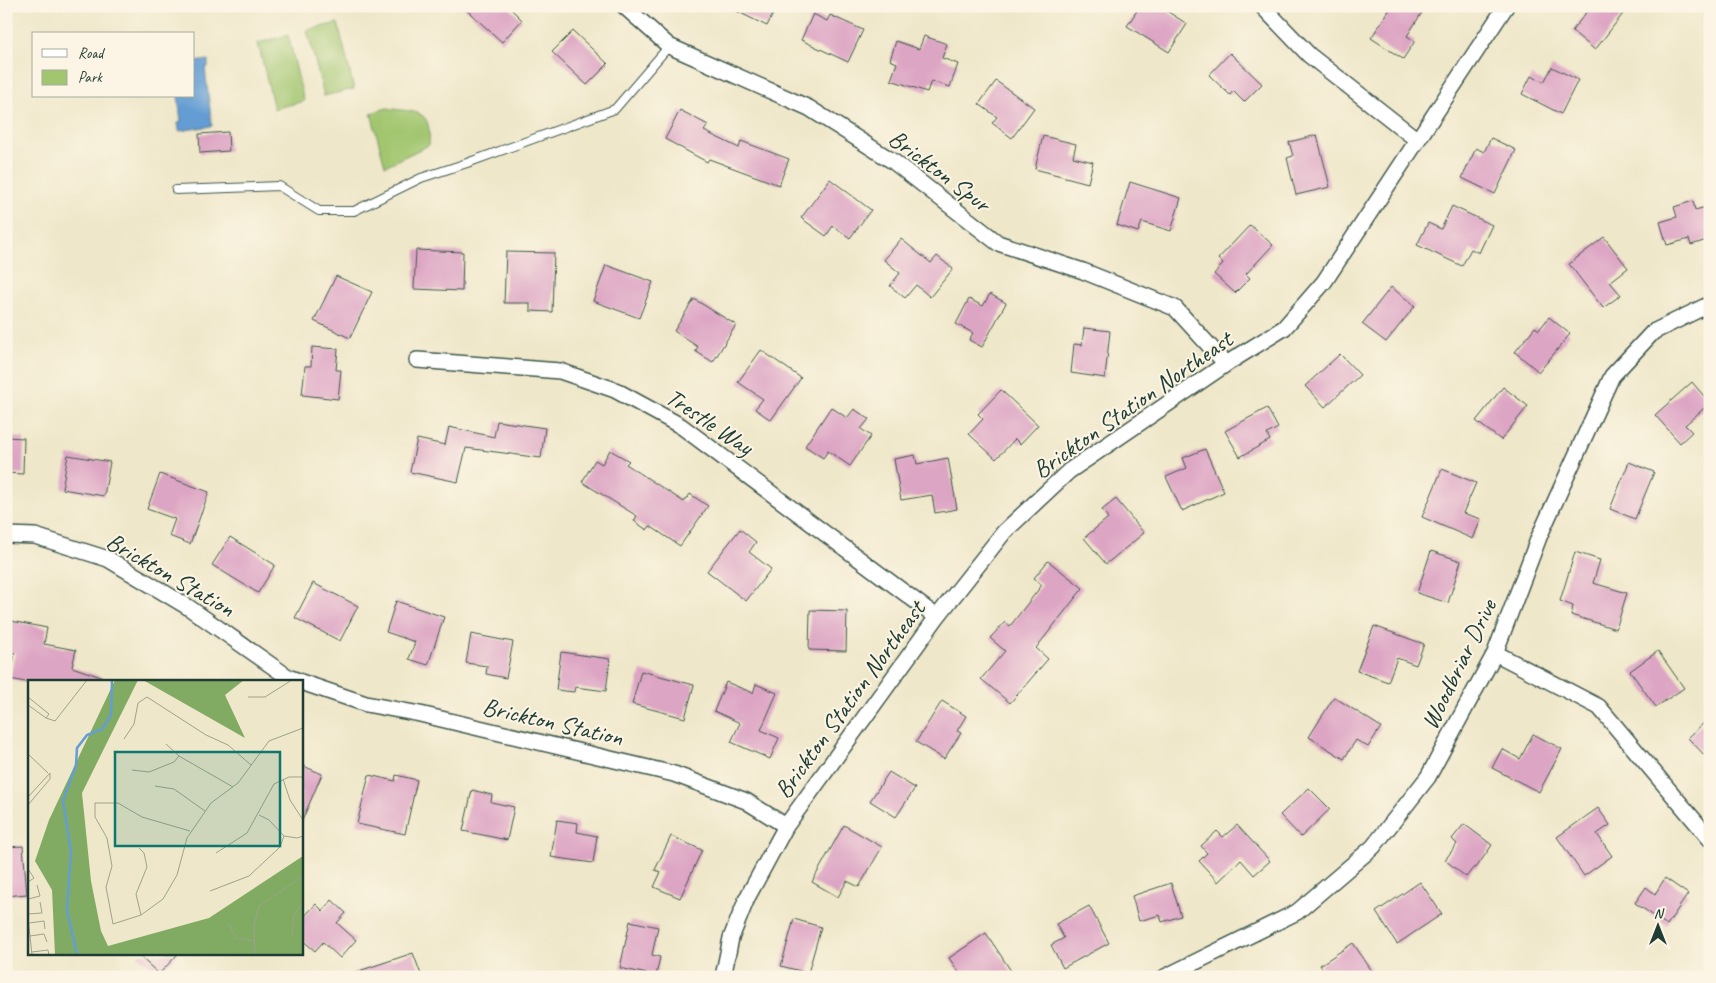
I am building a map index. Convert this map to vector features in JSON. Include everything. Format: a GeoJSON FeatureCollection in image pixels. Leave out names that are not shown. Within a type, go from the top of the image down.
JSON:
{"type":"FeatureCollection","features":[{"type":"Feature","properties":{"kind":"street","name":"Brickton Spur"},"geometry":{"type":"LineString","coordinates":[[624,6],[669,46],[809,108],[894,162],[998,243],[1083,271],[1176,308],[1226,364]]}},
{"type":"Feature","properties":{"kind":"street"},"geometry":{"type":"LineString","coordinates":[[1262,6],[1309,55],[1416,139]]}},
{"type":"Feature","properties":{"kind":"street","name":"Brickton Station Northeast"},"geometry":{"type":"LineString","coordinates":[[723,977],[731,938],[747,898],[786,826],[937,616],[1004,532],[1070,471],[1226,364],[1284,328],[1324,282],[1416,139],[1506,6]]}},
{"type":"Feature","properties":{"kind":"street","name":"Woodbriar Drive"},"geometry":{"type":"LineString","coordinates":[[1165,977],[1297,912],[1373,847],[1428,776],[1495,653],[1539,537],[1612,376],[1653,332],[1710,304]]}},
{"type":"Feature","properties":{"kind":"street","name":"Trestle Way"},"geometry":{"type":"LineString","coordinates":[[417,360],[560,370],[615,390],[681,426],[937,616]]}},
{"type":"Feature","properties":{"kind":"street","name":"Brickton Station"},"geometry":{"type":"LineString","coordinates":[[6,535],[35,536],[108,559],[188,607],[288,677],[296,680]]}},
{"type":"Feature","properties":{"kind":"street"},"geometry":{"type":"LineString","coordinates":[[1495,653],[1600,707],[1710,839]]}},
{"type":"Feature","properties":{"kind":"street","name":"Brickton Station"},"geometry":{"type":"LineString","coordinates":[[302,682],[366,704],[420,714],[674,774],[746,801],[786,826]]}},
{"type":"Feature","properties":{"kind":"lane"},"geometry":{"type":"LineString","coordinates":[[176,190],[279,186],[319,211],[354,211],[421,178],[615,109],[669,46]]}},
{"type":"Feature","properties":{"kind":"green space"},"geometry":{"type":"Polygon","coordinates":[[[338,23],[354,89],[324,96],[307,30],[338,23]]]}},
{"type":"Feature","properties":{"kind":"green space"},"geometry":{"type":"Polygon","coordinates":[[[288,35],[304,101],[274,109],[258,43],[288,35]]]}},
{"type":"Feature","properties":{"kind":"green space"},"geometry":{"type":"Polygon","coordinates":[[[387,108],[415,112],[425,118],[428,124],[429,145],[385,166],[371,113],[387,108]]]}},
{"type":"Feature","properties":{"kind":"water"},"geometry":{"type":"Polygon","coordinates":[[[208,60],[208,67],[205,68],[212,126],[179,131],[178,123],[181,122],[178,98],[195,98],[195,62],[208,60]]]}},
{"type":"Feature","properties":{"kind":"building"},"geometry":{"type":"Polygon","coordinates":[[[462,6],[508,6],[522,20],[502,42],[462,6]]]}},
{"type":"Feature","properties":{"kind":"building"},"geometry":{"type":"Polygon","coordinates":[[[726,6],[777,6],[767,26],[726,6]]]}},
{"type":"Feature","properties":{"kind":"building"},"geometry":{"type":"Polygon","coordinates":[[[1140,6],[1159,6],[1187,24],[1169,52],[1127,26],[1140,6]]]}},
{"type":"Feature","properties":{"kind":"building"},"geometry":{"type":"Polygon","coordinates":[[[1392,6],[1426,6],[1407,36],[1415,41],[1403,59],[1371,38],[1392,6]]]}},
{"type":"Feature","properties":{"kind":"building"},"geometry":{"type":"Polygon","coordinates":[[[1591,6],[1629,6],[1595,50],[1572,31],[1591,6]]]}},
{"type":"Feature","properties":{"kind":"building"},"geometry":{"type":"Polygon","coordinates":[[[813,14],[827,21],[830,15],[863,30],[848,62],[801,40],[813,14]]]}},
{"type":"Feature","properties":{"kind":"building"},"geometry":{"type":"Polygon","coordinates":[[[573,31],[608,64],[587,85],[552,52],[573,31]]]}},
{"type":"Feature","properties":{"kind":"building"},"geometry":{"type":"Polygon","coordinates":[[[924,36],[947,44],[942,58],[958,64],[950,87],[931,81],[927,92],[891,80],[897,63],[890,60],[896,41],[919,49],[924,36]]]}},
{"type":"Feature","properties":{"kind":"building"},"geometry":{"type":"Polygon","coordinates":[[[1230,53],[1262,84],[1244,102],[1233,91],[1230,95],[1209,75],[1230,53]]]}},
{"type":"Feature","properties":{"kind":"building"},"geometry":{"type":"Polygon","coordinates":[[[1552,67],[1578,80],[1561,114],[1522,94],[1531,76],[1544,82],[1552,67]]]}},
{"type":"Feature","properties":{"kind":"building"},"geometry":{"type":"Polygon","coordinates":[[[996,81],[1034,108],[1012,138],[992,123],[997,117],[979,104],[996,81]]]}},
{"type":"Feature","properties":{"kind":"building"},"geometry":{"type":"Polygon","coordinates":[[[680,110],[708,125],[704,131],[739,148],[741,141],[789,159],[779,185],[709,159],[707,162],[665,139],[680,110]]]}},
{"type":"Feature","properties":{"kind":"building"},"geometry":{"type":"Polygon","coordinates":[[[228,132],[229,151],[200,153],[199,134],[228,132]]]}},
{"type":"Feature","properties":{"kind":"building"},"geometry":{"type":"Polygon","coordinates":[[[1317,135],[1330,187],[1296,195],[1287,158],[1293,156],[1289,142],[1317,135]]]}},
{"type":"Feature","properties":{"kind":"building"},"geometry":{"type":"Polygon","coordinates":[[[1043,136],[1076,144],[1073,157],[1093,162],[1088,183],[1035,169],[1043,136]]]}},
{"type":"Feature","properties":{"kind":"building"},"geometry":{"type":"Polygon","coordinates":[[[1491,138],[1516,150],[1495,194],[1462,178],[1476,148],[1484,152],[1491,138]]]}},
{"type":"Feature","properties":{"kind":"building"},"geometry":{"type":"Polygon","coordinates":[[[830,179],[871,210],[850,238],[833,226],[826,236],[801,218],[830,179]]]}},
{"type":"Feature","properties":{"kind":"building"},"geometry":{"type":"Polygon","coordinates":[[[1130,182],[1181,198],[1171,231],[1142,222],[1138,232],[1117,225],[1130,182]]]}},
{"type":"Feature","properties":{"kind":"building"},"geometry":{"type":"Polygon","coordinates":[[[1693,201],[1695,210],[1710,206],[1710,239],[1691,245],[1689,239],[1667,245],[1660,222],[1677,217],[1674,207],[1693,201]]]}},
{"type":"Feature","properties":{"kind":"building"},"geometry":{"type":"Polygon","coordinates":[[[1452,206],[1492,225],[1479,253],[1471,249],[1462,266],[1417,245],[1428,223],[1441,229],[1452,206]]]}},
{"type":"Feature","properties":{"kind":"building"},"geometry":{"type":"Polygon","coordinates":[[[1250,225],[1273,245],[1246,274],[1250,278],[1235,293],[1214,274],[1223,264],[1218,259],[1250,225]]]}},
{"type":"Feature","properties":{"kind":"building"},"geometry":{"type":"Polygon","coordinates":[[[1604,237],[1628,268],[1610,282],[1621,295],[1603,308],[1569,264],[1604,237]]]}},
{"type":"Feature","properties":{"kind":"building"},"geometry":{"type":"Polygon","coordinates":[[[901,239],[931,263],[937,256],[953,269],[930,297],[916,285],[905,298],[890,286],[900,273],[884,260],[901,239]]]}},
{"type":"Feature","properties":{"kind":"building"},"geometry":{"type":"Polygon","coordinates":[[[416,250],[463,252],[462,291],[414,289],[416,250]]]}},
{"type":"Feature","properties":{"kind":"building"},"geometry":{"type":"Polygon","coordinates":[[[506,252],[554,253],[552,312],[530,311],[530,303],[504,303],[506,252]]]}},
{"type":"Feature","properties":{"kind":"building"},"geometry":{"type":"Polygon","coordinates":[[[606,265],[653,282],[639,318],[593,301],[606,265]]]}},
{"type":"Feature","properties":{"kind":"building"},"geometry":{"type":"Polygon","coordinates":[[[336,276],[372,292],[350,338],[314,321],[336,276]]]}},
{"type":"Feature","properties":{"kind":"building"},"geometry":{"type":"Polygon","coordinates":[[[1391,287],[1415,306],[1386,342],[1362,324],[1391,287]]]}},
{"type":"Feature","properties":{"kind":"building"},"geometry":{"type":"Polygon","coordinates":[[[990,294],[1006,303],[982,347],[969,340],[973,333],[956,324],[969,299],[983,306],[990,294]]]}},
{"type":"Feature","properties":{"kind":"building"},"geometry":{"type":"Polygon","coordinates":[[[694,299],[736,325],[713,362],[695,351],[698,347],[674,331],[694,299]]]}},
{"type":"Feature","properties":{"kind":"building"},"geometry":{"type":"Polygon","coordinates":[[[1549,317],[1570,334],[1539,372],[1515,352],[1535,327],[1539,330],[1549,317]]]}},
{"type":"Feature","properties":{"kind":"building"},"geometry":{"type":"Polygon","coordinates":[[[1084,328],[1110,331],[1105,378],[1071,373],[1074,344],[1082,345],[1084,328]]]}},
{"type":"Feature","properties":{"kind":"building"},"geometry":{"type":"Polygon","coordinates":[[[312,347],[338,349],[336,370],[341,370],[338,399],[302,395],[305,366],[311,366],[312,347]]]}},
{"type":"Feature","properties":{"kind":"building"},"geometry":{"type":"Polygon","coordinates":[[[761,350],[801,378],[771,420],[755,409],[763,399],[738,382],[761,350]]]}},
{"type":"Feature","properties":{"kind":"building"},"geometry":{"type":"Polygon","coordinates":[[[1340,354],[1360,375],[1325,407],[1305,386],[1340,354]]]}},
{"type":"Feature","properties":{"kind":"building"},"geometry":{"type":"Polygon","coordinates":[[[1692,382],[1710,403],[1685,425],[1692,432],[1680,443],[1655,415],[1692,382]]]}},
{"type":"Feature","properties":{"kind":"building"},"geometry":{"type":"Polygon","coordinates":[[[1503,387],[1528,406],[1501,440],[1476,421],[1503,387]]]}},
{"type":"Feature","properties":{"kind":"building"},"geometry":{"type":"Polygon","coordinates":[[[1001,390],[1038,425],[1020,444],[1015,439],[996,459],[969,434],[983,419],[978,414],[1001,390]]]}},
{"type":"Feature","properties":{"kind":"building"},"geometry":{"type":"Polygon","coordinates":[[[831,407],[847,418],[854,409],[869,419],[861,429],[871,436],[850,466],[828,451],[823,458],[805,446],[831,407]]]}},
{"type":"Feature","properties":{"kind":"building"},"geometry":{"type":"Polygon","coordinates":[[[1267,408],[1278,428],[1267,434],[1270,440],[1240,457],[1225,431],[1267,408]]]}},
{"type":"Feature","properties":{"kind":"building"},"geometry":{"type":"Polygon","coordinates":[[[497,421],[545,428],[541,458],[466,448],[458,482],[410,472],[417,439],[445,445],[449,427],[494,437],[497,421]]]}},
{"type":"Feature","properties":{"kind":"building"},"geometry":{"type":"Polygon","coordinates":[[[6,437],[24,438],[23,474],[6,473],[6,437]]]}},
{"type":"Feature","properties":{"kind":"building"},"geometry":{"type":"Polygon","coordinates":[[[1205,449],[1224,492],[1182,511],[1166,477],[1187,468],[1183,458],[1205,449]]]}},
{"type":"Feature","properties":{"kind":"building"},"geometry":{"type":"Polygon","coordinates":[[[610,450],[629,461],[626,464],[684,502],[690,494],[708,506],[680,546],[650,526],[647,530],[634,521],[637,516],[582,482],[595,460],[602,464],[610,450]]]}},
{"type":"Feature","properties":{"kind":"building"},"geometry":{"type":"Polygon","coordinates":[[[68,455],[110,462],[104,496],[62,489],[68,455]]]}},
{"type":"Feature","properties":{"kind":"building"},"geometry":{"type":"Polygon","coordinates":[[[915,455],[917,464],[948,458],[957,509],[935,513],[932,495],[901,500],[894,459],[915,455]]]}},
{"type":"Feature","properties":{"kind":"building"},"geometry":{"type":"Polygon","coordinates":[[[1629,462],[1654,472],[1635,519],[1610,509],[1629,462]]]}},
{"type":"Feature","properties":{"kind":"building"},"geometry":{"type":"Polygon","coordinates":[[[1442,469],[1476,483],[1463,513],[1481,519],[1473,539],[1422,517],[1442,469]]]}},
{"type":"Feature","properties":{"kind":"building"},"geometry":{"type":"Polygon","coordinates":[[[160,474],[209,492],[190,544],[169,536],[175,519],[147,509],[160,474]]]}},
{"type":"Feature","properties":{"kind":"building"},"geometry":{"type":"Polygon","coordinates":[[[1116,499],[1144,533],[1106,564],[1084,538],[1108,518],[1102,510],[1116,499]]]}},
{"type":"Feature","properties":{"kind":"building"},"geometry":{"type":"Polygon","coordinates":[[[740,529],[756,542],[749,552],[771,569],[746,601],[707,571],[740,529]]]}},
{"type":"Feature","properties":{"kind":"building"},"geometry":{"type":"Polygon","coordinates":[[[230,537],[275,565],[258,593],[212,565],[230,537]]]}},
{"type":"Feature","properties":{"kind":"building"},"geometry":{"type":"Polygon","coordinates":[[[1431,551],[1461,561],[1448,603],[1417,593],[1431,551]]]}},
{"type":"Feature","properties":{"kind":"building"},"geometry":{"type":"Polygon","coordinates":[[[1575,552],[1600,560],[1593,583],[1627,593],[1616,629],[1571,615],[1573,606],[1560,601],[1575,552]]]}},
{"type":"Feature","properties":{"kind":"building"},"geometry":{"type":"Polygon","coordinates":[[[1048,561],[1083,588],[1036,648],[1048,659],[1010,703],[981,679],[1005,651],[990,638],[1005,622],[1010,626],[1042,585],[1034,578],[1048,561]]]}},
{"type":"Feature","properties":{"kind":"building"},"geometry":{"type":"Polygon","coordinates":[[[313,583],[358,606],[340,641],[295,618],[313,583]]]}},
{"type":"Feature","properties":{"kind":"building"},"geometry":{"type":"Polygon","coordinates":[[[396,601],[444,617],[428,665],[409,659],[415,642],[386,632],[396,601]]]}},
{"type":"Feature","properties":{"kind":"building"},"geometry":{"type":"Polygon","coordinates":[[[810,610],[847,611],[846,651],[809,650],[810,610]]]}},
{"type":"Feature","properties":{"kind":"building"},"geometry":{"type":"Polygon","coordinates":[[[6,620],[47,628],[44,644],[76,650],[72,667],[107,680],[28,680],[28,682],[25,682],[10,679],[15,653],[6,652],[6,620]]]}},
{"type":"Feature","properties":{"kind":"building"},"geometry":{"type":"Polygon","coordinates":[[[1374,626],[1424,644],[1416,665],[1397,658],[1388,682],[1357,671],[1374,626]]]}},
{"type":"Feature","properties":{"kind":"building"},"geometry":{"type":"Polygon","coordinates":[[[471,634],[513,642],[506,678],[486,674],[487,666],[466,663],[471,634]]]}},
{"type":"Feature","properties":{"kind":"building"},"geometry":{"type":"Polygon","coordinates":[[[1658,651],[1684,688],[1656,707],[1630,671],[1658,651]]]}},
{"type":"Feature","properties":{"kind":"building"},"geometry":{"type":"Polygon","coordinates":[[[561,652],[610,659],[606,691],[575,687],[574,692],[556,690],[561,652]]]}},
{"type":"Feature","properties":{"kind":"building"},"geometry":{"type":"Polygon","coordinates":[[[641,671],[694,685],[685,718],[632,704],[641,671]]]}},
{"type":"Feature","properties":{"kind":"building"},"geometry":{"type":"Polygon","coordinates":[[[726,682],[753,693],[756,684],[777,693],[761,730],[779,738],[770,759],[731,742],[740,723],[714,711],[726,682]]]}},
{"type":"Feature","properties":{"kind":"building"},"geometry":{"type":"Polygon","coordinates":[[[1334,697],[1381,727],[1368,747],[1356,740],[1344,759],[1309,737],[1334,697]]]}},
{"type":"Feature","properties":{"kind":"building"},"geometry":{"type":"Polygon","coordinates":[[[942,701],[966,716],[957,731],[961,733],[944,759],[916,742],[942,701]]]}},
{"type":"Feature","properties":{"kind":"building"},"geometry":{"type":"Polygon","coordinates":[[[1710,717],[1710,761],[1688,738],[1710,717]]]}},
{"type":"Feature","properties":{"kind":"building"},"geometry":{"type":"Polygon","coordinates":[[[1533,734],[1562,749],[1539,792],[1492,768],[1502,749],[1520,759],[1533,734]]]}},
{"type":"Feature","properties":{"kind":"building"},"geometry":{"type":"Polygon","coordinates":[[[302,765],[322,774],[302,821],[302,765]]]}},
{"type":"Feature","properties":{"kind":"building"},"geometry":{"type":"Polygon","coordinates":[[[889,772],[915,788],[896,817],[870,801],[889,772]]]}},
{"type":"Feature","properties":{"kind":"building"},"geometry":{"type":"Polygon","coordinates":[[[369,775],[395,781],[396,775],[417,780],[405,834],[357,824],[369,775]]]}},
{"type":"Feature","properties":{"kind":"building"},"geometry":{"type":"Polygon","coordinates":[[[1309,788],[1330,809],[1301,837],[1280,815],[1309,788]]]}},
{"type":"Feature","properties":{"kind":"building"},"geometry":{"type":"Polygon","coordinates":[[[472,790],[492,795],[491,802],[514,807],[507,840],[463,831],[472,790]]]}},
{"type":"Feature","properties":{"kind":"building"},"geometry":{"type":"Polygon","coordinates":[[[1598,808],[1610,825],[1597,834],[1612,856],[1584,876],[1557,837],[1598,808]]]}},
{"type":"Feature","properties":{"kind":"building"},"geometry":{"type":"Polygon","coordinates":[[[557,820],[578,823],[577,832],[597,836],[593,863],[551,857],[557,820]]]}},
{"type":"Feature","properties":{"kind":"building"},"geometry":{"type":"Polygon","coordinates":[[[1464,824],[1492,845],[1476,868],[1474,867],[1466,877],[1445,860],[1457,844],[1452,839],[1464,824]]]}},
{"type":"Feature","properties":{"kind":"building"},"geometry":{"type":"Polygon","coordinates":[[[844,825],[882,847],[859,887],[847,881],[838,897],[812,882],[844,825]]]}},
{"type":"Feature","properties":{"kind":"building"},"geometry":{"type":"Polygon","coordinates":[[[1237,825],[1270,861],[1254,875],[1241,860],[1218,882],[1199,861],[1207,853],[1201,846],[1217,831],[1223,837],[1237,825]]]}},
{"type":"Feature","properties":{"kind":"building"},"geometry":{"type":"Polygon","coordinates":[[[671,836],[702,850],[680,898],[654,887],[661,872],[655,870],[671,836]]]}},
{"type":"Feature","properties":{"kind":"building"},"geometry":{"type":"Polygon","coordinates":[[[23,846],[27,894],[6,896],[6,847],[23,846]]]}},
{"type":"Feature","properties":{"kind":"building"},"geometry":{"type":"Polygon","coordinates":[[[1665,878],[1688,894],[1667,925],[1635,903],[1646,887],[1655,894],[1665,878]]]}},
{"type":"Feature","properties":{"kind":"building"},"geometry":{"type":"Polygon","coordinates":[[[1420,882],[1442,914],[1397,944],[1376,912],[1420,882]]]}},
{"type":"Feature","properties":{"kind":"building"},"geometry":{"type":"Polygon","coordinates":[[[1171,883],[1181,916],[1162,922],[1160,915],[1139,921],[1132,896],[1171,883]]]}},
{"type":"Feature","properties":{"kind":"building"},"geometry":{"type":"Polygon","coordinates":[[[332,900],[346,913],[337,923],[356,940],[340,958],[323,942],[315,951],[302,940],[302,919],[316,904],[323,911],[332,900]]]}},
{"type":"Feature","properties":{"kind":"building"},"geometry":{"type":"Polygon","coordinates":[[[1089,906],[1109,943],[1063,968],[1051,945],[1064,938],[1056,924],[1089,906]]]}},
{"type":"Feature","properties":{"kind":"building"},"geometry":{"type":"Polygon","coordinates":[[[794,919],[821,927],[808,973],[781,966],[794,919]]]}},
{"type":"Feature","properties":{"kind":"building"},"geometry":{"type":"Polygon","coordinates":[[[630,921],[658,927],[652,955],[660,957],[656,976],[620,968],[630,921]]]}},
{"type":"Feature","properties":{"kind":"building"},"geometry":{"type":"Polygon","coordinates":[[[986,933],[1015,977],[962,977],[949,958],[986,933]]]}},
{"type":"Feature","properties":{"kind":"building"},"geometry":{"type":"Polygon","coordinates":[[[1353,943],[1376,977],[1328,977],[1320,965],[1353,943]]]}},
{"type":"Feature","properties":{"kind":"building"},"geometry":{"type":"Polygon","coordinates":[[[413,953],[422,977],[351,977],[350,974],[413,953]]]}},
{"type":"Feature","properties":{"kind":"building"},"geometry":{"type":"Polygon","coordinates":[[[139,956],[176,956],[159,974],[139,956]]]}}]}
